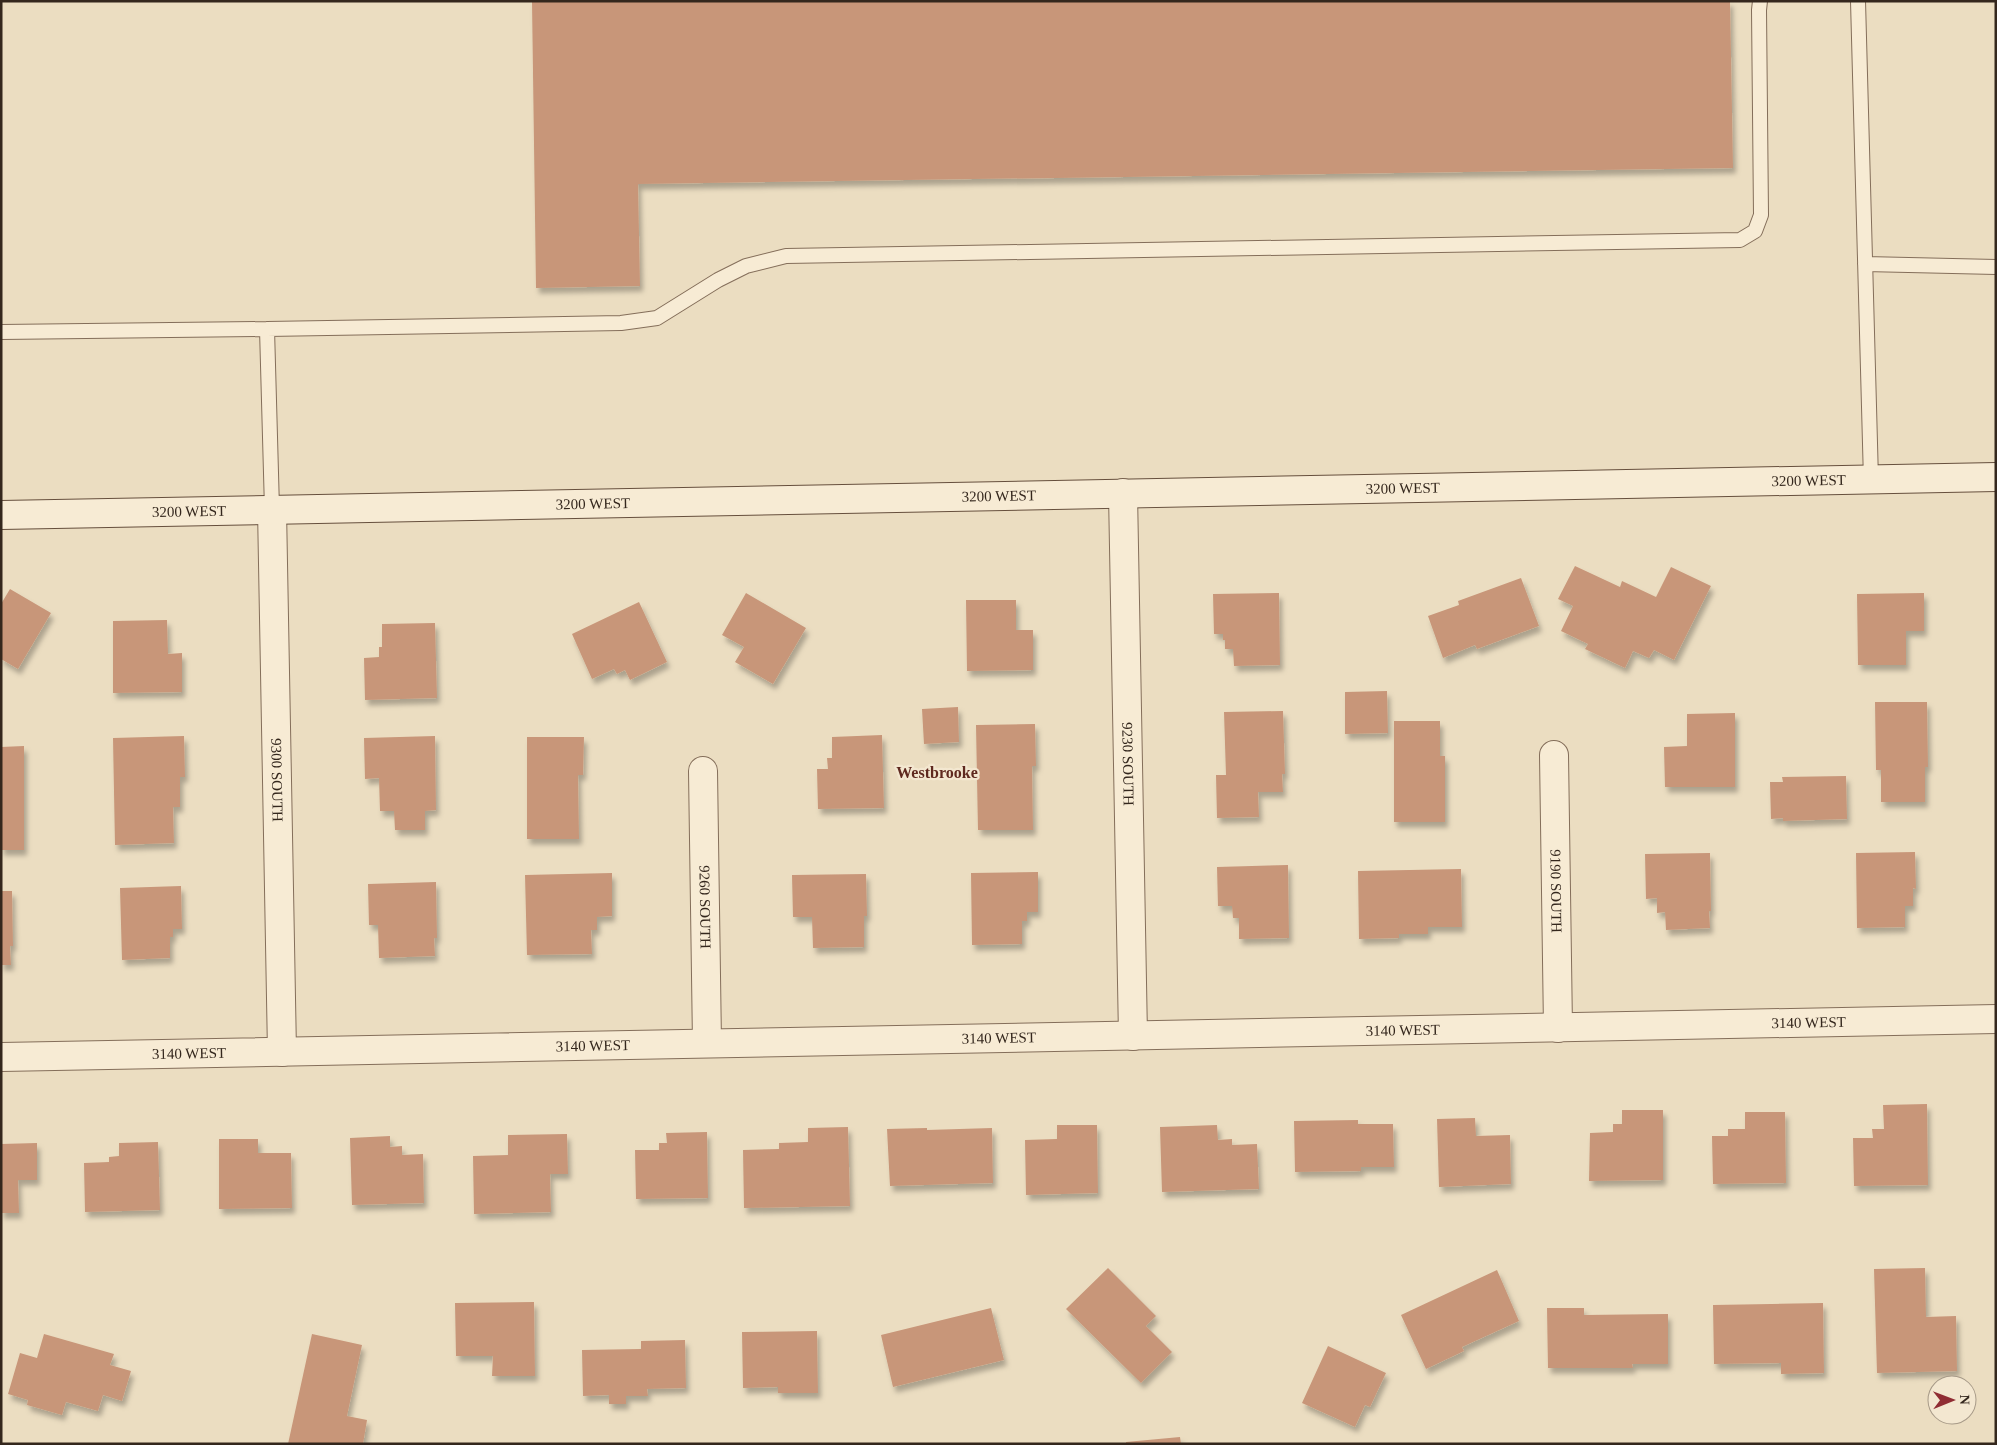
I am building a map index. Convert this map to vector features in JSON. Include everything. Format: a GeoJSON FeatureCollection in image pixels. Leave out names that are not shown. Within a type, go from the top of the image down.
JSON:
{"type":"FeatureCollection","features":[{"type":"Feature","properties":{"kind":"street","name":"3200 WEST"},"geometry":{"type":"LineString","coordinates":[[1,515],[1996,477]]}},
{"type":"Feature","properties":{"kind":"street","name":"9230 SOUTH"},"geometry":{"type":"LineString","coordinates":[[1123,493],[1133,1036]]}},
{"type":"Feature","properties":{"kind":"street","name":"9300 SOUTH"},"geometry":{"type":"LineString","coordinates":[[272,509],[282,1052]]}},
{"type":"Feature","properties":{"kind":"street","name":"9190 SOUTH"},"geometry":{"type":"LineString","coordinates":[[1554,755],[1558,1028]]}},
{"type":"Feature","properties":{"kind":"street","name":"9260 SOUTH"},"geometry":{"type":"LineString","coordinates":[[703,772],[707,1044]]}},
{"type":"Feature","properties":{"kind":"street","name":"3140 WEST"},"geometry":{"type":"LineString","coordinates":[[1,1057],[1996,1019]]}},
{"type":"Feature","properties":{"kind":"lane"},"geometry":{"type":"LineString","coordinates":[[1,332],[621,323],[656,318],[718,280],[746,266],[786,256],[1740,240],[1755,231],[1761,215],[1760,1]]}},
{"type":"Feature","properties":{"kind":"lane"},"geometry":{"type":"LineString","coordinates":[[1858,1],[1871,480]]}},
{"type":"Feature","properties":{"kind":"lane"},"geometry":{"type":"LineString","coordinates":[[1865,264],[1996,267]]}},
{"type":"Feature","properties":{"kind":"lane"},"geometry":{"type":"LineString","coordinates":[[267,329],[272,509]]}},
{"type":"Feature","properties":{"kind":"building"},"geometry":{"type":"Polygon","coordinates":[[[532,1],[1730,1],[1733,168],[638,184],[640,286],[536,288],[532,1]]]}},
{"type":"Feature","properties":{"kind":"building"},"geometry":{"type":"Polygon","coordinates":[[[1575,566],[1620,587],[1622,581],[1656,597],[1671,567],[1711,586],[1674,660],[1654,650],[1649,658],[1633,651],[1625,668],[1585,649],[1588,644],[1561,631],[1573,606],[1558,599],[1575,566]]]}},
{"type":"Feature","properties":{"kind":"building"},"geometry":{"type":"Polygon","coordinates":[[[1521,578],[1539,626],[1477,649],[1475,645],[1443,658],[1428,616],[1459,605],[1458,601],[1521,578]]]}},
{"type":"Feature","properties":{"kind":"building"},"geometry":{"type":"Polygon","coordinates":[[[10,589],[51,613],[18,669],[1,659],[1,604],[10,589]]]}},
{"type":"Feature","properties":{"kind":"building"},"geometry":{"type":"Polygon","coordinates":[[[746,593],[806,628],[773,684],[735,662],[744,647],[722,635],[746,593]]]}},
{"type":"Feature","properties":{"kind":"building"},"geometry":{"type":"Polygon","coordinates":[[[1279,593],[1280,665],[1234,666],[1233,649],[1225,649],[1223,634],[1214,634],[1213,594],[1279,593]]]}},
{"type":"Feature","properties":{"kind":"building"},"geometry":{"type":"Polygon","coordinates":[[[1924,593],[1924,631],[1906,631],[1906,665],[1858,665],[1857,594],[1924,593]]]}},
{"type":"Feature","properties":{"kind":"building"},"geometry":{"type":"Polygon","coordinates":[[[966,600],[1016,600],[1016,630],[1033,630],[1033,670],[967,671],[966,600]]]}},
{"type":"Feature","properties":{"kind":"building"},"geometry":{"type":"Polygon","coordinates":[[[639,602],[667,662],[630,680],[625,670],[617,674],[614,669],[592,679],[572,634],[639,602]]]}},
{"type":"Feature","properties":{"kind":"building"},"geometry":{"type":"Polygon","coordinates":[[[167,620],[168,654],[182,653],[182,692],[113,693],[113,621],[167,620]]]}},
{"type":"Feature","properties":{"kind":"building"},"geometry":{"type":"Polygon","coordinates":[[[435,623],[437,698],[365,700],[364,658],[379,657],[379,647],[382,647],[382,624],[435,623]]]}},
{"type":"Feature","properties":{"kind":"building"},"geometry":{"type":"Polygon","coordinates":[[[1387,691],[1388,733],[1345,734],[1345,692],[1387,691]]]}},
{"type":"Feature","properties":{"kind":"building"},"geometry":{"type":"Polygon","coordinates":[[[1875,702],[1927,702],[1928,767],[1925,767],[1925,802],[1881,802],[1881,770],[1876,770],[1875,702]]]}},
{"type":"Feature","properties":{"kind":"building"},"geometry":{"type":"Polygon","coordinates":[[[958,707],[959,742],[924,744],[922,709],[958,707]]]}},
{"type":"Feature","properties":{"kind":"building"},"geometry":{"type":"Polygon","coordinates":[[[1283,711],[1285,774],[1282,774],[1283,792],[1258,792],[1259,817],[1217,818],[1216,775],[1226,775],[1224,712],[1283,711]]]}},
{"type":"Feature","properties":{"kind":"building"},"geometry":{"type":"Polygon","coordinates":[[[1735,713],[1735,787],[1665,787],[1664,747],[1687,746],[1687,714],[1735,713]]]}},
{"type":"Feature","properties":{"kind":"building"},"geometry":{"type":"Polygon","coordinates":[[[1394,721],[1440,721],[1440,756],[1445,756],[1445,822],[1394,822],[1394,721]]]}},
{"type":"Feature","properties":{"kind":"building"},"geometry":{"type":"Polygon","coordinates":[[[1035,724],[1036,766],[1032,766],[1033,830],[978,830],[976,725],[1035,724]]]}},
{"type":"Feature","properties":{"kind":"building"},"geometry":{"type":"Polygon","coordinates":[[[882,735],[884,808],[818,809],[817,769],[828,769],[827,758],[832,758],[832,737],[882,735]]]}},
{"type":"Feature","properties":{"kind":"building"},"geometry":{"type":"Polygon","coordinates":[[[184,736],[185,777],[180,777],[180,807],[173,807],[174,843],[115,845],[113,738],[184,736]]]}},
{"type":"Feature","properties":{"kind":"building"},"geometry":{"type":"Polygon","coordinates":[[[435,736],[436,810],[425,811],[425,830],[395,830],[394,811],[380,811],[379,778],[365,779],[364,738],[435,736]]]}},
{"type":"Feature","properties":{"kind":"building"},"geometry":{"type":"Polygon","coordinates":[[[527,737],[584,737],[583,775],[578,775],[579,839],[527,839],[527,737]]]}},
{"type":"Feature","properties":{"kind":"building"},"geometry":{"type":"Polygon","coordinates":[[[24,746],[24,850],[1,850],[1,747],[24,746]]]}},
{"type":"Feature","properties":{"kind":"building"},"geometry":{"type":"Polygon","coordinates":[[[1846,776],[1847,819],[1783,821],[1783,818],[1771,819],[1770,782],[1783,782],[1782,777],[1846,776]]]}},
{"type":"Feature","properties":{"kind":"building"},"geometry":{"type":"Polygon","coordinates":[[[1915,852],[1916,889],[1913,888],[1913,906],[1905,906],[1905,927],[1857,928],[1856,853],[1915,852]]]}},
{"type":"Feature","properties":{"kind":"building"},"geometry":{"type":"Polygon","coordinates":[[[1710,853],[1710,928],[1666,930],[1665,912],[1657,913],[1657,898],[1646,899],[1645,854],[1710,853]]]}},
{"type":"Feature","properties":{"kind":"building"},"geometry":{"type":"Polygon","coordinates":[[[1288,865],[1289,938],[1239,939],[1239,918],[1233,918],[1232,906],[1218,906],[1217,867],[1288,865]]]}},
{"type":"Feature","properties":{"kind":"building"},"geometry":{"type":"Polygon","coordinates":[[[1461,869],[1462,927],[1428,927],[1428,934],[1399,934],[1399,938],[1359,939],[1358,871],[1461,869]]]}},
{"type":"Feature","properties":{"kind":"building"},"geometry":{"type":"Polygon","coordinates":[[[1038,872],[1038,912],[1027,912],[1027,921],[1022,921],[1022,944],[972,945],[971,873],[1038,872]]]}},
{"type":"Feature","properties":{"kind":"building"},"geometry":{"type":"Polygon","coordinates":[[[612,873],[612,916],[597,917],[597,930],[591,930],[592,954],[527,955],[525,875],[612,873]]]}},
{"type":"Feature","properties":{"kind":"building"},"geometry":{"type":"Polygon","coordinates":[[[866,874],[867,916],[864,916],[864,947],[813,948],[812,917],[793,917],[792,875],[866,874]]]}},
{"type":"Feature","properties":{"kind":"building"},"geometry":{"type":"Polygon","coordinates":[[[436,882],[437,938],[434,938],[435,956],[379,958],[378,925],[369,925],[368,884],[436,882]]]}},
{"type":"Feature","properties":{"kind":"building"},"geometry":{"type":"Polygon","coordinates":[[[181,886],[182,929],[173,929],[173,937],[170,937],[170,958],[122,960],[120,888],[181,886]]]}},
{"type":"Feature","properties":{"kind":"building"},"geometry":{"type":"Polygon","coordinates":[[[1,891],[12,891],[13,946],[10,946],[11,965],[1,965],[1,891]]]}},
{"type":"Feature","properties":{"kind":"building"},"geometry":{"type":"Polygon","coordinates":[[[1927,1104],[1928,1185],[1854,1186],[1853,1138],[1873,1138],[1872,1129],[1884,1129],[1883,1105],[1927,1104]]]}},
{"type":"Feature","properties":{"kind":"building"},"geometry":{"type":"Polygon","coordinates":[[[1622,1110],[1663,1110],[1663,1180],[1589,1181],[1590,1133],[1613,1132],[1613,1124],[1622,1124],[1622,1110]]]}},
{"type":"Feature","properties":{"kind":"building"},"geometry":{"type":"Polygon","coordinates":[[[1745,1112],[1785,1112],[1786,1183],[1713,1184],[1712,1136],[1728,1136],[1728,1129],[1745,1129],[1745,1112]]]}},
{"type":"Feature","properties":{"kind":"building"},"geometry":{"type":"Polygon","coordinates":[[[1475,1118],[1476,1136],[1510,1135],[1511,1184],[1439,1187],[1437,1119],[1475,1118]]]}},
{"type":"Feature","properties":{"kind":"building"},"geometry":{"type":"Polygon","coordinates":[[[1358,1120],[1358,1124],[1393,1124],[1394,1167],[1361,1167],[1361,1171],[1295,1172],[1294,1121],[1358,1120]]]}},
{"type":"Feature","properties":{"kind":"building"},"geometry":{"type":"Polygon","coordinates":[[[1057,1125],[1097,1125],[1098,1193],[1026,1195],[1025,1140],[1057,1139],[1057,1125]]]}},
{"type":"Feature","properties":{"kind":"building"},"geometry":{"type":"Polygon","coordinates":[[[1217,1125],[1218,1140],[1232,1139],[1232,1145],[1257,1144],[1259,1189],[1162,1192],[1160,1127],[1217,1125]]]}},
{"type":"Feature","properties":{"kind":"building"},"geometry":{"type":"Polygon","coordinates":[[[848,1127],[850,1206],[744,1208],[743,1150],[779,1149],[779,1143],[808,1142],[808,1128],[848,1127]]]}},
{"type":"Feature","properties":{"kind":"building"},"geometry":{"type":"Polygon","coordinates":[[[927,1128],[927,1130],[992,1128],[993,1183],[890,1186],[887,1129],[927,1128]]]}},
{"type":"Feature","properties":{"kind":"building"},"geometry":{"type":"Polygon","coordinates":[[[707,1132],[708,1198],[636,1199],[635,1150],[659,1150],[659,1143],[667,1143],[666,1133],[707,1132]]]}},
{"type":"Feature","properties":{"kind":"building"},"geometry":{"type":"Polygon","coordinates":[[[567,1134],[568,1174],[550,1174],[551,1212],[474,1214],[473,1156],[508,1155],[508,1135],[567,1134]]]}},
{"type":"Feature","properties":{"kind":"building"},"geometry":{"type":"Polygon","coordinates":[[[390,1136],[390,1147],[402,1146],[402,1155],[423,1154],[424,1203],[352,1205],[350,1138],[390,1136]]]}},
{"type":"Feature","properties":{"kind":"building"},"geometry":{"type":"Polygon","coordinates":[[[219,1139],[258,1139],[258,1153],[291,1153],[292,1208],[219,1209],[219,1139]]]}},
{"type":"Feature","properties":{"kind":"building"},"geometry":{"type":"Polygon","coordinates":[[[158,1142],[160,1210],[85,1212],[84,1163],[109,1162],[109,1157],[119,1156],[119,1143],[158,1142]]]}},
{"type":"Feature","properties":{"kind":"building"},"geometry":{"type":"Polygon","coordinates":[[[37,1143],[37,1180],[18,1180],[19,1213],[1,1213],[1,1144],[37,1143]]]}},
{"type":"Feature","properties":{"kind":"building"},"geometry":{"type":"Polygon","coordinates":[[[1108,1268],[1156,1316],[1146,1326],[1172,1352],[1141,1383],[1066,1309],[1108,1268]]]}},
{"type":"Feature","properties":{"kind":"building"},"geometry":{"type":"Polygon","coordinates":[[[1925,1268],[1926,1317],[1956,1316],[1957,1371],[1877,1373],[1874,1269],[1925,1268]]]}},
{"type":"Feature","properties":{"kind":"building"},"geometry":{"type":"Polygon","coordinates":[[[1497,1270],[1519,1321],[1462,1347],[1464,1351],[1426,1369],[1401,1315],[1497,1270]]]}},
{"type":"Feature","properties":{"kind":"building"},"geometry":{"type":"Polygon","coordinates":[[[534,1302],[535,1376],[492,1376],[493,1356],[456,1356],[455,1303],[534,1302]]]}},
{"type":"Feature","properties":{"kind":"building"},"geometry":{"type":"Polygon","coordinates":[[[1823,1303],[1824,1373],[1781,1374],[1781,1363],[1714,1364],[1713,1305],[1823,1303]]]}},
{"type":"Feature","properties":{"kind":"building"},"geometry":{"type":"Polygon","coordinates":[[[991,1308],[1004,1360],[893,1387],[881,1335],[991,1308]]]}},
{"type":"Feature","properties":{"kind":"building"},"geometry":{"type":"Polygon","coordinates":[[[1547,1308],[1584,1308],[1584,1315],[1668,1314],[1668,1364],[1632,1364],[1633,1368],[1548,1368],[1547,1308]]]}},
{"type":"Feature","properties":{"kind":"building"},"geometry":{"type":"Polygon","coordinates":[[[817,1331],[818,1393],[778,1393],[778,1387],[743,1388],[742,1332],[817,1331]]]}},
{"type":"Feature","properties":{"kind":"building"},"geometry":{"type":"Polygon","coordinates":[[[44,1334],[114,1354],[110,1365],[131,1371],[122,1401],[103,1395],[98,1411],[66,1402],[62,1415],[27,1405],[28,1400],[8,1394],[20,1353],[37,1358],[44,1334]]]}},
{"type":"Feature","properties":{"kind":"building"},"geometry":{"type":"Polygon","coordinates":[[[312,1334],[362,1345],[347,1416],[367,1420],[363,1444],[288,1444],[312,1334]]]}},
{"type":"Feature","properties":{"kind":"building"},"geometry":{"type":"Polygon","coordinates":[[[685,1340],[686,1388],[647,1389],[648,1396],[626,1396],[626,1404],[609,1404],[609,1395],[583,1396],[582,1350],[641,1349],[641,1341],[685,1340]]]}},
{"type":"Feature","properties":{"kind":"building"},"geometry":{"type":"Polygon","coordinates":[[[1328,1346],[1386,1373],[1370,1407],[1365,1405],[1355,1427],[1302,1403],[1328,1346]]]}},
{"type":"Feature","properties":{"kind":"building"},"geometry":{"type":"Polygon","coordinates":[[[1180,1437],[1181,1444],[1126,1444],[1126,1442],[1180,1437]]]}},
{"type":"Feature","properties":{"kind":"district","name":"Westbrooke"},"geometry":{"type":"Point","coordinates":[937,772]}}]}
